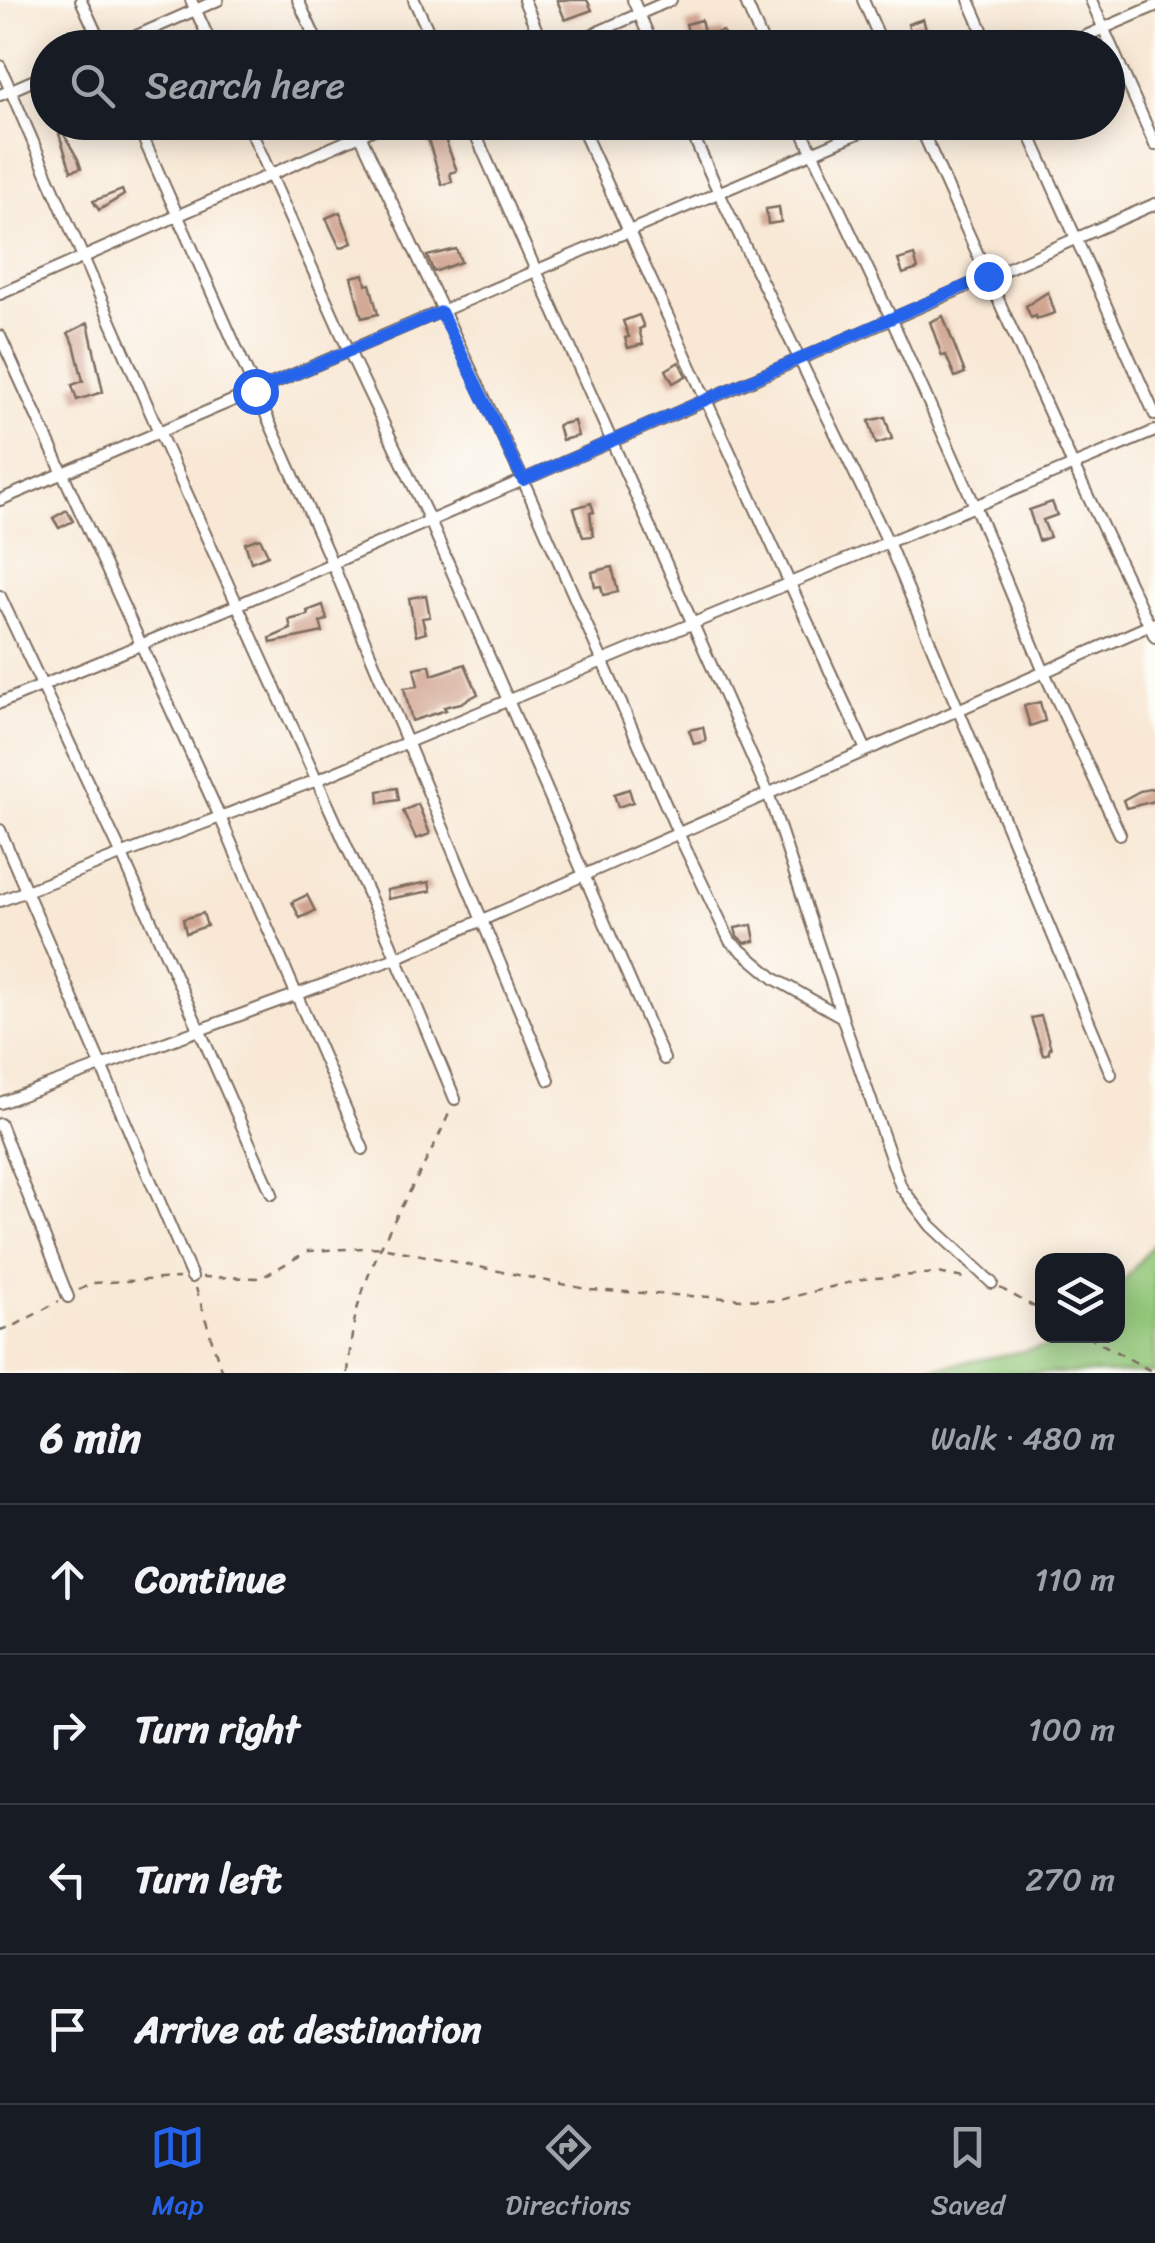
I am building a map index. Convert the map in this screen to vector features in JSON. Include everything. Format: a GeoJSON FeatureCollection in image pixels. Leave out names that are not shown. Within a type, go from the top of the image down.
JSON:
{"type":"FeatureCollection","features":[{"type":"Feature","properties":{"kind":"street"},"geometry":{"type":"LineString","coordinates":[[81,0],[97,30]]}},
{"type":"Feature","properties":{"kind":"street"},"geometry":{"type":"LineString","coordinates":[[142,30],[193,5],[218,0]]}},
{"type":"Feature","properties":{"kind":"street"},"geometry":{"type":"LineString","coordinates":[[298,0],[312,30]]}},
{"type":"Feature","properties":{"kind":"street"},"geometry":{"type":"LineString","coordinates":[[414,0],[428,30]]}},
{"type":"Feature","properties":{"kind":"street"},"geometry":{"type":"LineString","coordinates":[[524,0],[536,30]]}},
{"type":"Feature","properties":{"kind":"street"},"geometry":{"type":"LineString","coordinates":[[633,0],[646,30]]}},
{"type":"Feature","properties":{"kind":"street"},"geometry":{"type":"LineString","coordinates":[[602,30],[671,0]]}},
{"type":"Feature","properties":{"kind":"street"},"geometry":{"type":"LineString","coordinates":[[745,0],[758,30]]}},
{"type":"Feature","properties":{"kind":"street"},"geometry":{"type":"LineString","coordinates":[[862,0],[876,30]]}},
{"type":"Feature","properties":{"kind":"street"},"geometry":{"type":"LineString","coordinates":[[969,0],[982,30]]}},
{"type":"Feature","properties":{"kind":"street"},"geometry":{"type":"LineString","coordinates":[[1091,0],[1103,28]]}},
{"type":"Feature","properties":{"kind":"street"},"geometry":{"type":"LineString","coordinates":[[193,5],[205,30]]}},
{"type":"Feature","properties":{"kind":"street"},"geometry":{"type":"LineString","coordinates":[[1098,30],[1155,6]]}},
{"type":"Feature","properties":{"kind":"street"},"geometry":{"type":"LineString","coordinates":[[0,66],[5,93],[317,780],[455,1099]]}},
{"type":"Feature","properties":{"kind":"street"},"geometry":{"type":"LineString","coordinates":[[1125,78],[1155,145]]}},
{"type":"Feature","properties":{"kind":"street"},"geometry":{"type":"LineString","coordinates":[[5,93],[30,82]]}},
{"type":"Feature","properties":{"kind":"street"},"geometry":{"type":"LineString","coordinates":[[144,140],[332,563],[549,1080]]}},
{"type":"Feature","properties":{"kind":"street"},"geometry":{"type":"LineString","coordinates":[[255,140],[349,351],[430,520],[664,1059]]}},
{"type":"Feature","properties":{"kind":"street"},"geometry":{"type":"LineString","coordinates":[[0,294],[351,140]]}},
{"type":"Feature","properties":{"kind":"street"},"geometry":{"type":"LineString","coordinates":[[362,140],[523,480],[678,834],[730,942],[774,979],[842,1017]]}},
{"type":"Feature","properties":{"kind":"street"},"geometry":{"type":"LineString","coordinates":[[478,140],[768,794],[901,1187],[931,1226],[992,1283]]}},
{"type":"Feature","properties":{"kind":"street"},"geometry":{"type":"LineString","coordinates":[[587,140],[866,750]]}},
{"type":"Feature","properties":{"kind":"street"},"geometry":{"type":"LineString","coordinates":[[695,140],[888,542],[1111,1074]]}},
{"type":"Feature","properties":{"kind":"street"},"geometry":{"type":"LineString","coordinates":[[806,140],[891,318],[1044,672],[1120,834]]}},
{"type":"Feature","properties":{"kind":"street"},"geometry":{"type":"LineString","coordinates":[[0,500],[842,140]]}},
{"type":"Feature","properties":{"kind":"street"},"geometry":{"type":"LineString","coordinates":[[0,1103],[396,958],[1044,672],[1153,628],[1073,465],[926,140]]}},
{"type":"Feature","properties":{"kind":"street"},"geometry":{"type":"LineString","coordinates":[[1032,140],[1155,415]]}},
{"type":"Feature","properties":{"kind":"street"},"geometry":{"type":"LineString","coordinates":[[0,703],[332,563],[1155,204]]}},
{"type":"Feature","properties":{"kind":"street"},"geometry":{"type":"LineString","coordinates":[[0,336],[220,817],[363,1149]]}},
{"type":"Feature","properties":{"kind":"street"},"geometry":{"type":"LineString","coordinates":[[0,901],[317,780],[1155,431]]}},
{"type":"Feature","properties":{"kind":"street"},"geometry":{"type":"LineString","coordinates":[[0,596],[122,855],[272,1194]]}},
{"type":"Feature","properties":{"kind":"street"},"geometry":{"type":"LineString","coordinates":[[0,830],[192,1277]]}},
{"type":"Feature","properties":{"kind":"street"},"geometry":{"type":"LineString","coordinates":[[0,1124],[68,1297]]}},
{"type":"Feature","properties":{"kind":"path"},"geometry":{"type":"LineString","coordinates":[[348,1373],[359,1303],[382,1247],[438,1142],[455,1099]]}},
{"type":"Feature","properties":{"kind":"path"},"geometry":{"type":"LineString","coordinates":[[0,1330],[92,1283],[192,1277],[261,1278],[308,1251],[382,1247],[591,1290],[776,1301],[862,1278],[938,1273],[992,1283],[1035,1307]]}},
{"type":"Feature","properties":{"kind":"path"},"geometry":{"type":"LineString","coordinates":[[192,1277],[222,1373]]}},
{"type":"Feature","properties":{"kind":"path"},"geometry":{"type":"LineString","coordinates":[[1100,1343],[1155,1373]]}},
{"type":"Feature","properties":{"kind":"green space"},"geometry":{"type":"Polygon","coordinates":[[[1155,1242],[1155,1373],[910,1373],[1064,1343],[1125,1343],[1125,1279],[1155,1242]]]}},
{"type":"Feature","properties":{"kind":"building"},"geometry":{"type":"Polygon","coordinates":[[[557,0],[587,0],[592,10],[565,20],[557,0]]]}},
{"type":"Feature","properties":{"kind":"building"},"geometry":{"type":"Polygon","coordinates":[[[923,19],[926,30],[910,30],[908,24],[923,19]]]}},
{"type":"Feature","properties":{"kind":"building"},"geometry":{"type":"Polygon","coordinates":[[[701,20],[704,30],[688,30],[686,24],[701,20]]]}},
{"type":"Feature","properties":{"kind":"building"},"geometry":{"type":"Polygon","coordinates":[[[61,140],[67,140],[81,168],[71,171],[61,140]]]}},
{"type":"Feature","properties":{"kind":"building"},"geometry":{"type":"Polygon","coordinates":[[[428,140],[445,140],[457,171],[450,173],[452,182],[442,185],[428,140]]]}},
{"type":"Feature","properties":{"kind":"building"},"geometry":{"type":"Polygon","coordinates":[[[122,190],[124,195],[99,210],[93,201],[122,190]]]}},
{"type":"Feature","properties":{"kind":"building"},"geometry":{"type":"Polygon","coordinates":[[[779,207],[781,222],[768,224],[766,209],[779,207]]]}},
{"type":"Feature","properties":{"kind":"building"},"geometry":{"type":"Polygon","coordinates":[[[340,212],[352,243],[340,248],[326,218],[340,212]]]}},
{"type":"Feature","properties":{"kind":"building"},"geometry":{"type":"Polygon","coordinates":[[[456,249],[461,262],[434,272],[427,256],[456,249]]]}},
{"type":"Feature","properties":{"kind":"building"},"geometry":{"type":"Polygon","coordinates":[[[914,255],[918,269],[903,274],[898,260],[914,255]]]}},
{"type":"Feature","properties":{"kind":"building"},"geometry":{"type":"Polygon","coordinates":[[[364,274],[378,314],[362,318],[351,277],[364,274]]]}},
{"type":"Feature","properties":{"kind":"building"},"geometry":{"type":"Polygon","coordinates":[[[1048,292],[1055,313],[1031,318],[1026,306],[1048,292]]]}},
{"type":"Feature","properties":{"kind":"building"},"geometry":{"type":"Polygon","coordinates":[[[639,315],[644,327],[639,329],[643,344],[628,348],[623,321],[639,315]]]}},
{"type":"Feature","properties":{"kind":"building"},"geometry":{"type":"Polygon","coordinates":[[[943,316],[965,373],[955,377],[946,355],[942,356],[930,322],[943,316]]]}},
{"type":"Feature","properties":{"kind":"building"},"geometry":{"type":"Polygon","coordinates":[[[88,323],[103,392],[77,400],[72,385],[83,381],[68,333],[88,323]]]}},
{"type":"Feature","properties":{"kind":"building"},"geometry":{"type":"Polygon","coordinates":[[[679,362],[686,376],[673,383],[666,370],[679,362]]]}},
{"type":"Feature","properties":{"kind":"building"},"geometry":{"type":"Polygon","coordinates":[[[885,417],[892,439],[876,444],[869,421],[885,417]]]}},
{"type":"Feature","properties":{"kind":"building"},"geometry":{"type":"Polygon","coordinates":[[[574,421],[578,436],[562,440],[558,425],[574,421]]]}},
{"type":"Feature","properties":{"kind":"building"},"geometry":{"type":"Polygon","coordinates":[[[1052,502],[1057,515],[1043,520],[1050,537],[1039,541],[1029,510],[1052,502]]]}},
{"type":"Feature","properties":{"kind":"building"},"geometry":{"type":"Polygon","coordinates":[[[591,503],[593,536],[583,537],[574,508],[591,503]]]}},
{"type":"Feature","properties":{"kind":"building"},"geometry":{"type":"Polygon","coordinates":[[[67,510],[73,521],[59,528],[53,518],[67,510]]]}},
{"type":"Feature","properties":{"kind":"building"},"geometry":{"type":"Polygon","coordinates":[[[260,538],[268,555],[251,562],[245,543],[260,538]]]}},
{"type":"Feature","properties":{"kind":"building"},"geometry":{"type":"Polygon","coordinates":[[[612,567],[618,592],[603,595],[601,586],[595,587],[592,572],[612,567]]]}},
{"type":"Feature","properties":{"kind":"building"},"geometry":{"type":"Polygon","coordinates":[[[426,595],[430,617],[422,618],[426,633],[416,636],[409,598],[426,595]]]}},
{"type":"Feature","properties":{"kind":"building"},"geometry":{"type":"Polygon","coordinates":[[[323,605],[327,620],[320,622],[323,632],[271,643],[270,638],[291,629],[289,620],[308,615],[307,611],[323,605]]]}},
{"type":"Feature","properties":{"kind":"building"},"geometry":{"type":"Polygon","coordinates":[[[465,664],[478,694],[412,721],[404,688],[418,686],[414,668],[430,665],[432,675],[465,664]]]}},
{"type":"Feature","properties":{"kind":"building"},"geometry":{"type":"Polygon","coordinates":[[[1040,702],[1045,721],[1030,726],[1024,706],[1040,702]]]}},
{"type":"Feature","properties":{"kind":"building"},"geometry":{"type":"Polygon","coordinates":[[[703,727],[706,741],[694,744],[689,730],[703,727]]]}},
{"type":"Feature","properties":{"kind":"building"},"geometry":{"type":"Polygon","coordinates":[[[397,788],[399,800],[379,803],[378,791],[397,788]]]}},
{"type":"Feature","properties":{"kind":"building"},"geometry":{"type":"Polygon","coordinates":[[[1155,788],[1155,801],[1126,808],[1123,800],[1155,788]]]}},
{"type":"Feature","properties":{"kind":"building"},"geometry":{"type":"Polygon","coordinates":[[[629,789],[633,802],[618,807],[614,794],[629,789]]]}},
{"type":"Feature","properties":{"kind":"building"},"geometry":{"type":"Polygon","coordinates":[[[418,804],[430,834],[416,839],[403,811],[418,804]]]}},
{"type":"Feature","properties":{"kind":"building"},"geometry":{"type":"Polygon","coordinates":[[[429,882],[431,891],[388,899],[387,890],[429,882]]]}},
{"type":"Feature","properties":{"kind":"building"},"geometry":{"type":"Polygon","coordinates":[[[307,895],[315,911],[300,918],[292,902],[307,895]]]}},
{"type":"Feature","properties":{"kind":"building"},"geometry":{"type":"Polygon","coordinates":[[[203,913],[207,926],[186,933],[183,919],[203,913]]]}},
{"type":"Feature","properties":{"kind":"building"},"geometry":{"type":"Polygon","coordinates":[[[752,925],[755,941],[745,943],[735,928],[752,925]]]}},
{"type":"Feature","properties":{"kind":"building"},"geometry":{"type":"Polygon","coordinates":[[[1041,1016],[1051,1048],[1043,1055],[1031,1018],[1041,1016]]]}},
{"type":"Feature","properties":{"kind":"route"},"geometry":{"type":"LineString","coordinates":[[255,391],[441,312],[523,480],[988,276]]}}]}
